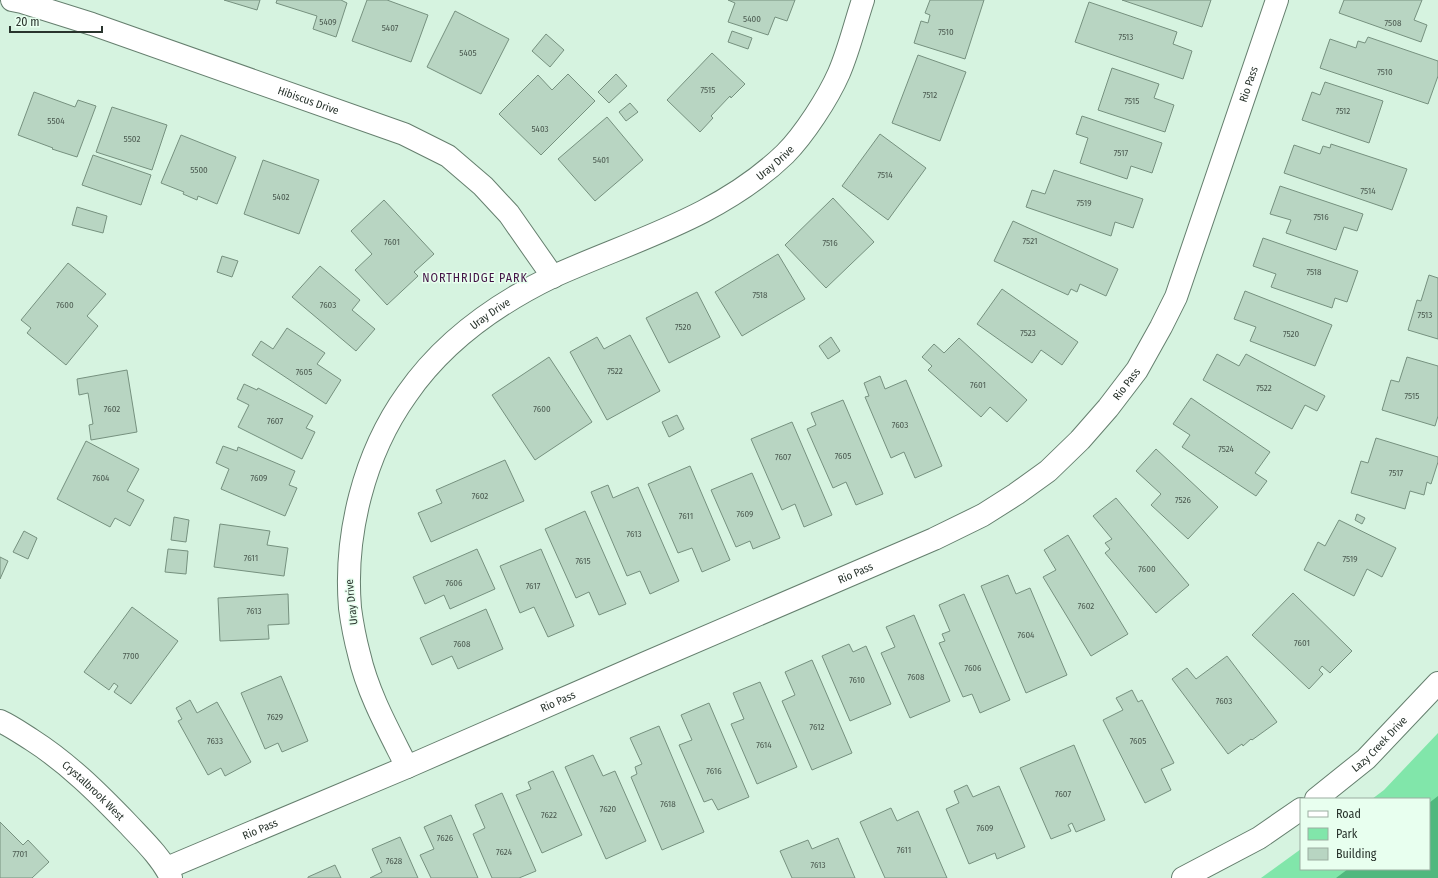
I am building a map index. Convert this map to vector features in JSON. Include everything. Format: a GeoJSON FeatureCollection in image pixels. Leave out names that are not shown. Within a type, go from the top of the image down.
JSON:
{"type":"FeatureCollection","features":[{"type":"Feature","properties":{"kind":"street","name":"Hibiscus Drive"},"geometry":{"type":"LineString","coordinates":[[12,0],[92,24],[404,134],[448,156],[483,186],[509,214],[553,277]]}},
{"type":"Feature","properties":{"kind":"street","name":"Uray Drive"},"geometry":{"type":"LineString","coordinates":[[407,767],[371,692],[359,657],[350,610],[349,573],[352,531],[359,495],[373,457],[387,426],[407,393],[433,361],[466,331],[505,303],[553,277],[687,220],[719,204],[756,179],[786,153],[815,116],[839,74],[863,0]]}},
{"type":"Feature","properties":{"kind":"street","name":"Rio Pass"},"geometry":{"type":"LineString","coordinates":[[169,873],[407,767],[934,539],[984,515],[1048,471],[1080,440],[1108,408],[1137,370],[1176,297],[1277,0]]}},
{"type":"Feature","properties":{"kind":"street","name":"Lazy Creek Drive"},"geometry":{"type":"LineString","coordinates":[[1317,798],[1366,759],[1438,683]]}},
{"type":"Feature","properties":{"kind":"street","name":"Crystalbrook West"},"geometry":{"type":"LineString","coordinates":[[0,721],[52,753],[79,775],[140,836],[169,873]]}},
{"type":"Feature","properties":{"kind":"street"},"geometry":{"type":"LineString","coordinates":[[1183,878],[1259,838],[1300,810]]}},
{"type":"Feature","properties":{"kind":"green space"},"geometry":{"type":"Polygon","coordinates":[[[1438,733],[1438,878],[1261,878],[1300,850],[1300,870],[1430,870],[1430,798],[1373,798],[1384,790],[1438,733]]]}},
{"type":"Feature","properties":{"kind":"shaded area"},"geometry":{"type":"Polygon","coordinates":[[[1438,796],[1438,878],[1336,878],[1347,870],[1430,870],[1430,802],[1438,796]]]}},
{"type":"Feature","properties":{"kind":"building"},"geometry":{"type":"Polygon","coordinates":[[[224,0],[260,0],[257,10],[224,0]]]}},
{"type":"Feature","properties":{"kind":"building"},"geometry":{"type":"Polygon","coordinates":[[[277,0],[341,0],[347,3],[336,37],[313,29],[317,16],[276,3],[277,0]]]}},
{"type":"Feature","properties":{"kind":"building"},"geometry":{"type":"Polygon","coordinates":[[[367,0],[387,0],[428,15],[411,62],[352,41],[367,0]]]}},
{"type":"Feature","properties":{"kind":"building"},"geometry":{"type":"Polygon","coordinates":[[[728,0],[795,0],[787,21],[775,17],[768,35],[728,22],[735,3],[728,0]]]}},
{"type":"Feature","properties":{"kind":"building"},"geometry":{"type":"Polygon","coordinates":[[[930,0],[984,0],[965,59],[914,43],[921,21],[928,23],[930,15],[925,13],[930,0]]]}},
{"type":"Feature","properties":{"kind":"building"},"geometry":{"type":"Polygon","coordinates":[[[1122,0],[1211,0],[1202,27],[1122,0]]]}},
{"type":"Feature","properties":{"kind":"building"},"geometry":{"type":"Polygon","coordinates":[[[1344,0],[1422,0],[1414,20],[1427,25],[1421,42],[1339,13],[1344,0]]]}},
{"type":"Feature","properties":{"kind":"building"},"geometry":{"type":"Polygon","coordinates":[[[1089,2],[1177,32],[1173,44],[1192,51],[1183,79],[1075,42],[1089,2]]]}},
{"type":"Feature","properties":{"kind":"building"},"geometry":{"type":"Polygon","coordinates":[[[455,11],[509,39],[481,94],[427,67],[455,11]]]}},
{"type":"Feature","properties":{"kind":"building"},"geometry":{"type":"Polygon","coordinates":[[[732,31],[752,38],[748,49],[728,42],[732,31]]]}},
{"type":"Feature","properties":{"kind":"building"},"geometry":{"type":"Polygon","coordinates":[[[546,34],[564,50],[550,67],[532,51],[546,34]]]}},
{"type":"Feature","properties":{"kind":"building"},"geometry":{"type":"Polygon","coordinates":[[[1368,37],[1438,61],[1438,76],[1428,104],[1320,68],[1330,39],[1356,48],[1358,41],[1365,43],[1368,37]]]}},
{"type":"Feature","properties":{"kind":"building"},"geometry":{"type":"Polygon","coordinates":[[[712,53],[745,84],[731,98],[730,96],[711,116],[713,118],[700,132],[667,100],[712,53]]]}},
{"type":"Feature","properties":{"kind":"building"},"geometry":{"type":"Polygon","coordinates":[[[918,55],[966,72],[940,141],[892,123],[918,55]]]}},
{"type":"Feature","properties":{"kind":"building"},"geometry":{"type":"Polygon","coordinates":[[[1112,68],[1159,84],[1154,98],[1174,105],[1165,132],[1098,110],[1112,68]]]}},
{"type":"Feature","properties":{"kind":"building"},"geometry":{"type":"Polygon","coordinates":[[[568,74],[595,101],[541,155],[499,114],[538,75],[552,90],[568,74]]]}},
{"type":"Feature","properties":{"kind":"building"},"geometry":{"type":"Polygon","coordinates":[[[616,74],[627,86],[609,103],[598,92],[616,74]]]}},
{"type":"Feature","properties":{"kind":"building"},"geometry":{"type":"Polygon","coordinates":[[[1325,82],[1383,101],[1369,143],[1302,120],[1312,92],[1320,95],[1325,82]]]}},
{"type":"Feature","properties":{"kind":"building"},"geometry":{"type":"Polygon","coordinates":[[[34,92],[75,107],[78,100],[96,106],[77,157],[52,149],[53,148],[18,135],[34,92]]]}},
{"type":"Feature","properties":{"kind":"building"},"geometry":{"type":"Polygon","coordinates":[[[630,103],[638,112],[626,121],[619,112],[630,103]]]}},
{"type":"Feature","properties":{"kind":"building"},"geometry":{"type":"Polygon","coordinates":[[[112,107],[167,125],[152,170],[96,152],[112,107]]]}},
{"type":"Feature","properties":{"kind":"building"},"geometry":{"type":"Polygon","coordinates":[[[1082,116],[1162,143],[1152,173],[1131,166],[1127,179],[1080,163],[1088,138],[1076,134],[1082,116]]]}},
{"type":"Feature","properties":{"kind":"building"},"geometry":{"type":"Polygon","coordinates":[[[607,117],[643,160],[595,201],[558,159],[607,117]]]}},
{"type":"Feature","properties":{"kind":"building"},"geometry":{"type":"Polygon","coordinates":[[[880,134],[926,168],[888,220],[842,186],[880,134]]]}},
{"type":"Feature","properties":{"kind":"building"},"geometry":{"type":"Polygon","coordinates":[[[181,135],[236,157],[217,204],[198,196],[197,200],[183,194],[184,192],[161,183],[181,135]]]}},
{"type":"Feature","properties":{"kind":"building"},"geometry":{"type":"Polygon","coordinates":[[[1331,144],[1407,169],[1392,210],[1284,173],[1294,145],[1320,154],[1323,146],[1330,148],[1331,144]]]}},
{"type":"Feature","properties":{"kind":"building"},"geometry":{"type":"Polygon","coordinates":[[[93,155],[151,175],[141,205],[82,185],[93,155]]]}},
{"type":"Feature","properties":{"kind":"building"},"geometry":{"type":"Polygon","coordinates":[[[263,160],[319,180],[299,234],[244,214],[263,160]]]}},
{"type":"Feature","properties":{"kind":"building"},"geometry":{"type":"Polygon","coordinates":[[[1054,170],[1143,199],[1133,228],[1115,222],[1111,236],[1026,207],[1032,190],[1045,194],[1054,170]]]}},
{"type":"Feature","properties":{"kind":"building"},"geometry":{"type":"Polygon","coordinates":[[[1280,186],[1363,214],[1357,231],[1344,227],[1336,250],[1286,233],[1291,220],[1270,214],[1280,186]]]}},
{"type":"Feature","properties":{"kind":"building"},"geometry":{"type":"Polygon","coordinates":[[[833,198],[874,242],[826,288],[785,245],[833,198]]]}},
{"type":"Feature","properties":{"kind":"building"},"geometry":{"type":"Polygon","coordinates":[[[384,200],[434,254],[414,272],[418,276],[387,305],[355,270],[372,254],[351,231],[384,200]]]}},
{"type":"Feature","properties":{"kind":"building"},"geometry":{"type":"Polygon","coordinates":[[[77,207],[107,216],[103,233],[72,225],[77,207]]]}},
{"type":"Feature","properties":{"kind":"building"},"geometry":{"type":"Polygon","coordinates":[[[1013,221],[1118,269],[1106,296],[1080,284],[1077,292],[1071,289],[1068,295],[994,261],[1013,221]]]}},
{"type":"Feature","properties":{"kind":"building"},"geometry":{"type":"Polygon","coordinates":[[[1263,238],[1358,271],[1347,302],[1335,298],[1332,308],[1271,287],[1276,274],[1253,266],[1263,238]]]}},
{"type":"Feature","properties":{"kind":"building"},"geometry":{"type":"Polygon","coordinates":[[[778,254],[805,299],[742,336],[715,292],[778,254]]]}},
{"type":"Feature","properties":{"kind":"building"},"geometry":{"type":"Polygon","coordinates":[[[222,256],[238,261],[232,277],[217,272],[222,256]]]}},
{"type":"Feature","properties":{"kind":"building"},"geometry":{"type":"Polygon","coordinates":[[[68,263],[106,294],[87,316],[98,326],[66,365],[27,333],[31,328],[21,320],[68,263]]]}},
{"type":"Feature","properties":{"kind":"building"},"geometry":{"type":"Polygon","coordinates":[[[320,266],[360,300],[352,310],[375,329],[356,351],[292,297],[320,266]]]}},
{"type":"Feature","properties":{"kind":"building"},"geometry":{"type":"Polygon","coordinates":[[[1429,275],[1438,278],[1438,339],[1408,330],[1417,300],[1421,301],[1429,275]]]}},
{"type":"Feature","properties":{"kind":"building"},"geometry":{"type":"Polygon","coordinates":[[[1002,289],[1078,342],[1062,365],[1041,350],[1032,363],[977,324],[1002,289]]]}},
{"type":"Feature","properties":{"kind":"building"},"geometry":{"type":"Polygon","coordinates":[[[1245,291],[1332,325],[1315,366],[1250,341],[1256,327],[1234,319],[1245,291]]]}},
{"type":"Feature","properties":{"kind":"building"},"geometry":{"type":"Polygon","coordinates":[[[697,292],[720,337],[669,363],[646,318],[697,292]]]}},
{"type":"Feature","properties":{"kind":"building"},"geometry":{"type":"Polygon","coordinates":[[[287,328],[325,353],[317,364],[341,380],[326,404],[252,355],[261,341],[273,349],[287,328]]]}},
{"type":"Feature","properties":{"kind":"building"},"geometry":{"type":"Polygon","coordinates":[[[630,335],[660,391],[607,420],[570,352],[597,337],[604,349],[630,335]]]}},
{"type":"Feature","properties":{"kind":"building"},"geometry":{"type":"Polygon","coordinates":[[[831,337],[840,351],[828,359],[819,346],[831,337]]]}},
{"type":"Feature","properties":{"kind":"building"},"geometry":{"type":"Polygon","coordinates":[[[959,338],[1027,400],[1007,422],[990,407],[981,417],[928,370],[932,366],[922,357],[934,344],[944,353],[959,338]]]}},
{"type":"Feature","properties":{"kind":"building"},"geometry":{"type":"Polygon","coordinates":[[[1217,354],[1239,366],[1246,354],[1325,396],[1317,411],[1305,405],[1292,429],[1203,380],[1217,354]]]}},
{"type":"Feature","properties":{"kind":"building"},"geometry":{"type":"Polygon","coordinates":[[[549,357],[592,422],[535,460],[492,395],[549,357]]]}},
{"type":"Feature","properties":{"kind":"building"},"geometry":{"type":"Polygon","coordinates":[[[1407,357],[1438,366],[1438,416],[1435,426],[1382,410],[1391,380],[1399,382],[1407,357]]]}},
{"type":"Feature","properties":{"kind":"building"},"geometry":{"type":"Polygon","coordinates":[[[127,370],[137,432],[91,440],[89,425],[93,424],[88,393],[79,395],[77,379],[127,370]]]}},
{"type":"Feature","properties":{"kind":"building"},"geometry":{"type":"Polygon","coordinates":[[[880,376],[885,389],[906,380],[942,466],[915,478],[904,452],[891,458],[865,397],[869,396],[864,383],[880,376]]]}},
{"type":"Feature","properties":{"kind":"building"},"geometry":{"type":"Polygon","coordinates":[[[244,384],[257,390],[258,388],[313,416],[306,428],[315,432],[302,459],[238,427],[249,405],[237,399],[244,384]]]}},
{"type":"Feature","properties":{"kind":"building"},"geometry":{"type":"Polygon","coordinates":[[[1191,398],[1270,452],[1255,473],[1267,481],[1256,496],[1182,447],[1190,435],[1173,424],[1191,398]]]}},
{"type":"Feature","properties":{"kind":"building"},"geometry":{"type":"Polygon","coordinates":[[[843,400],[883,494],[856,505],[846,482],[833,488],[807,429],[816,425],[811,413],[843,400]]]}},
{"type":"Feature","properties":{"kind":"building"},"geometry":{"type":"Polygon","coordinates":[[[677,415],[684,429],[669,437],[662,422],[677,415]]]}},
{"type":"Feature","properties":{"kind":"building"},"geometry":{"type":"Polygon","coordinates":[[[792,422],[832,515],[804,527],[795,504],[782,510],[751,439],[792,422]]]}},
{"type":"Feature","properties":{"kind":"building"},"geometry":{"type":"Polygon","coordinates":[[[1376,438],[1438,457],[1438,462],[1431,484],[1427,482],[1424,495],[1410,491],[1405,509],[1351,493],[1361,461],[1368,463],[1376,438]]]}},
{"type":"Feature","properties":{"kind":"building"},"geometry":{"type":"Polygon","coordinates":[[[86,441],[139,469],[127,491],[144,500],[130,526],[115,518],[110,527],[57,499],[86,441]]]}},
{"type":"Feature","properties":{"kind":"building"},"geometry":{"type":"Polygon","coordinates":[[[223,446],[237,451],[238,447],[295,471],[289,485],[297,488],[285,516],[221,489],[229,469],[216,463],[223,446]]]}},
{"type":"Feature","properties":{"kind":"building"},"geometry":{"type":"Polygon","coordinates":[[[1156,449],[1218,507],[1188,539],[1151,505],[1161,494],[1136,471],[1156,449]]]}},
{"type":"Feature","properties":{"kind":"building"},"geometry":{"type":"Polygon","coordinates":[[[505,460],[524,501],[431,542],[418,513],[442,503],[436,490],[505,460]]]}},
{"type":"Feature","properties":{"kind":"building"},"geometry":{"type":"Polygon","coordinates":[[[690,466],[730,560],[702,572],[692,548],[678,553],[648,484],[690,466]]]}},
{"type":"Feature","properties":{"kind":"building"},"geometry":{"type":"Polygon","coordinates":[[[752,473],[780,538],[753,549],[750,541],[736,547],[711,490],[752,473]]]}},
{"type":"Feature","properties":{"kind":"building"},"geometry":{"type":"Polygon","coordinates":[[[608,485],[613,498],[638,487],[679,581],[650,594],[640,571],[627,576],[591,492],[608,485]]]}},
{"type":"Feature","properties":{"kind":"building"},"geometry":{"type":"Polygon","coordinates":[[[1116,498],[1189,585],[1156,613],[1105,553],[1110,549],[1105,543],[1112,539],[1093,516],[1116,498]]]}},
{"type":"Feature","properties":{"kind":"building"},"geometry":{"type":"Polygon","coordinates":[[[585,511],[626,604],[599,615],[589,592],[576,598],[545,529],[585,511]]]}},
{"type":"Feature","properties":{"kind":"building"},"geometry":{"type":"Polygon","coordinates":[[[1357,514],[1365,518],[1362,524],[1355,520],[1357,514]]]}},
{"type":"Feature","properties":{"kind":"building"},"geometry":{"type":"Polygon","coordinates":[[[174,517],[189,520],[186,542],[171,540],[174,517]]]}},
{"type":"Feature","properties":{"kind":"building"},"geometry":{"type":"Polygon","coordinates":[[[1339,520],[1396,548],[1382,577],[1367,569],[1354,596],[1304,570],[1318,542],[1325,546],[1339,520]]]}},
{"type":"Feature","properties":{"kind":"building"},"geometry":{"type":"Polygon","coordinates":[[[220,524],[270,531],[267,545],[288,548],[284,576],[214,567],[220,524]]]}},
{"type":"Feature","properties":{"kind":"building"},"geometry":{"type":"Polygon","coordinates":[[[24,531],[37,538],[28,559],[13,552],[24,531]]]}},
{"type":"Feature","properties":{"kind":"building"},"geometry":{"type":"Polygon","coordinates":[[[1068,535],[1128,634],[1091,656],[1043,577],[1056,570],[1044,550],[1068,535]]]}},
{"type":"Feature","properties":{"kind":"building"},"geometry":{"type":"Polygon","coordinates":[[[168,549],[188,551],[186,574],[165,572],[168,549]]]}},
{"type":"Feature","properties":{"kind":"building"},"geometry":{"type":"Polygon","coordinates":[[[477,549],[495,589],[450,609],[444,595],[425,604],[413,577],[477,549]]]}},
{"type":"Feature","properties":{"kind":"building"},"geometry":{"type":"Polygon","coordinates":[[[541,549],[574,626],[548,637],[534,607],[520,613],[500,566],[541,549]]]}},
{"type":"Feature","properties":{"kind":"building"},"geometry":{"type":"Polygon","coordinates":[[[0,557],[8,561],[0,579],[0,557]]]}},
{"type":"Feature","properties":{"kind":"building"},"geometry":{"type":"Polygon","coordinates":[[[1008,575],[1016,594],[1030,588],[1067,675],[1026,693],[981,586],[1008,575]]]}},
{"type":"Feature","properties":{"kind":"building"},"geometry":{"type":"Polygon","coordinates":[[[1293,593],[1352,651],[1330,673],[1322,666],[1319,670],[1323,674],[1309,689],[1252,635],[1293,593]]]}},
{"type":"Feature","properties":{"kind":"building"},"geometry":{"type":"Polygon","coordinates":[[[288,594],[289,624],[268,625],[269,639],[220,641],[218,598],[288,594]]]}},
{"type":"Feature","properties":{"kind":"building"},"geometry":{"type":"Polygon","coordinates":[[[964,594],[1010,700],[980,713],[972,694],[963,697],[939,643],[945,641],[942,634],[950,631],[939,605],[964,594]]]}},
{"type":"Feature","properties":{"kind":"building"},"geometry":{"type":"Polygon","coordinates":[[[132,607],[178,641],[131,704],[114,692],[118,686],[114,683],[109,690],[84,672],[132,607]]]}},
{"type":"Feature","properties":{"kind":"building"},"geometry":{"type":"Polygon","coordinates":[[[486,609],[503,649],[458,669],[452,656],[432,665],[420,638],[486,609]]]}},
{"type":"Feature","properties":{"kind":"building"},"geometry":{"type":"Polygon","coordinates":[[[914,615],[950,701],[910,718],[881,653],[895,647],[886,627],[914,615]]]}},
{"type":"Feature","properties":{"kind":"building"},"geometry":{"type":"Polygon","coordinates":[[[849,644],[853,652],[866,646],[891,704],[850,721],[822,656],[849,644]]]}},
{"type":"Feature","properties":{"kind":"building"},"geometry":{"type":"Polygon","coordinates":[[[1227,656],[1277,722],[1243,746],[1242,744],[1228,754],[1172,679],[1187,668],[1196,679],[1227,656]]]}},
{"type":"Feature","properties":{"kind":"building"},"geometry":{"type":"Polygon","coordinates":[[[812,660],[852,753],[812,770],[782,701],[795,695],[785,672],[812,660]]]}},
{"type":"Feature","properties":{"kind":"building"},"geometry":{"type":"Polygon","coordinates":[[[281,676],[308,741],[282,752],[278,743],[265,749],[241,693],[281,676]]]}},
{"type":"Feature","properties":{"kind":"building"},"geometry":{"type":"Polygon","coordinates":[[[760,682],[797,767],[757,784],[731,724],[744,719],[733,693],[760,682]]]}},
{"type":"Feature","properties":{"kind":"building"},"geometry":{"type":"Polygon","coordinates":[[[1132,690],[1138,702],[1142,700],[1174,763],[1161,769],[1171,790],[1145,803],[1103,720],[1123,710],[1116,698],[1132,690]]]}},
{"type":"Feature","properties":{"kind":"building"},"geometry":{"type":"Polygon","coordinates":[[[190,700],[197,713],[217,702],[251,762],[225,776],[221,768],[208,775],[178,721],[182,719],[176,708],[190,700]]]}},
{"type":"Feature","properties":{"kind":"building"},"geometry":{"type":"Polygon","coordinates":[[[709,703],[749,797],[718,810],[712,799],[704,802],[679,745],[692,740],[681,715],[709,703]]]}},
{"type":"Feature","properties":{"kind":"building"},"geometry":{"type":"Polygon","coordinates":[[[659,726],[704,832],[662,850],[631,777],[637,774],[635,767],[642,764],[630,738],[659,726]]]}},
{"type":"Feature","properties":{"kind":"building"},"geometry":{"type":"Polygon","coordinates":[[[1074,745],[1105,820],[1076,832],[1072,823],[1068,825],[1071,831],[1051,839],[1020,768],[1074,745]]]}},
{"type":"Feature","properties":{"kind":"building"},"geometry":{"type":"Polygon","coordinates":[[[593,755],[603,776],[615,771],[646,841],[606,859],[565,767],[593,755]]]}},
{"type":"Feature","properties":{"kind":"building"},"geometry":{"type":"Polygon","coordinates":[[[553,771],[582,835],[542,853],[516,795],[531,789],[528,782],[553,771]]]}},
{"type":"Feature","properties":{"kind":"building"},"geometry":{"type":"Polygon","coordinates":[[[967,785],[973,797],[999,786],[1025,847],[997,859],[995,853],[969,864],[946,809],[959,803],[954,791],[967,785]]]}},
{"type":"Feature","properties":{"kind":"building"},"geometry":{"type":"Polygon","coordinates":[[[502,793],[536,871],[519,878],[492,878],[473,834],[485,828],[475,805],[502,793]]]}},
{"type":"Feature","properties":{"kind":"building"},"geometry":{"type":"Polygon","coordinates":[[[891,808],[897,821],[918,811],[947,878],[885,878],[860,822],[891,808]]]}},
{"type":"Feature","properties":{"kind":"building"},"geometry":{"type":"Polygon","coordinates":[[[451,815],[478,878],[431,878],[420,855],[434,849],[424,827],[451,815]]]}},
{"type":"Feature","properties":{"kind":"building"},"geometry":{"type":"Polygon","coordinates":[[[0,822],[23,845],[28,840],[49,862],[32,878],[0,878],[0,822]]]}},
{"type":"Feature","properties":{"kind":"building"},"geometry":{"type":"Polygon","coordinates":[[[400,837],[418,878],[370,878],[382,872],[372,849],[400,837]]]}},
{"type":"Feature","properties":{"kind":"building"},"geometry":{"type":"Polygon","coordinates":[[[838,838],[855,878],[792,878],[780,851],[808,840],[812,849],[838,838]]]}},
{"type":"Feature","properties":{"kind":"building"},"geometry":{"type":"Polygon","coordinates":[[[335,865],[341,878],[308,878],[308,877],[335,865]]]}},
{"type":"Feature","properties":{"kind":"district","name":"NORTHRIDGE PARK"},"geometry":{"type":"Point","coordinates":[475,278]}}]}
